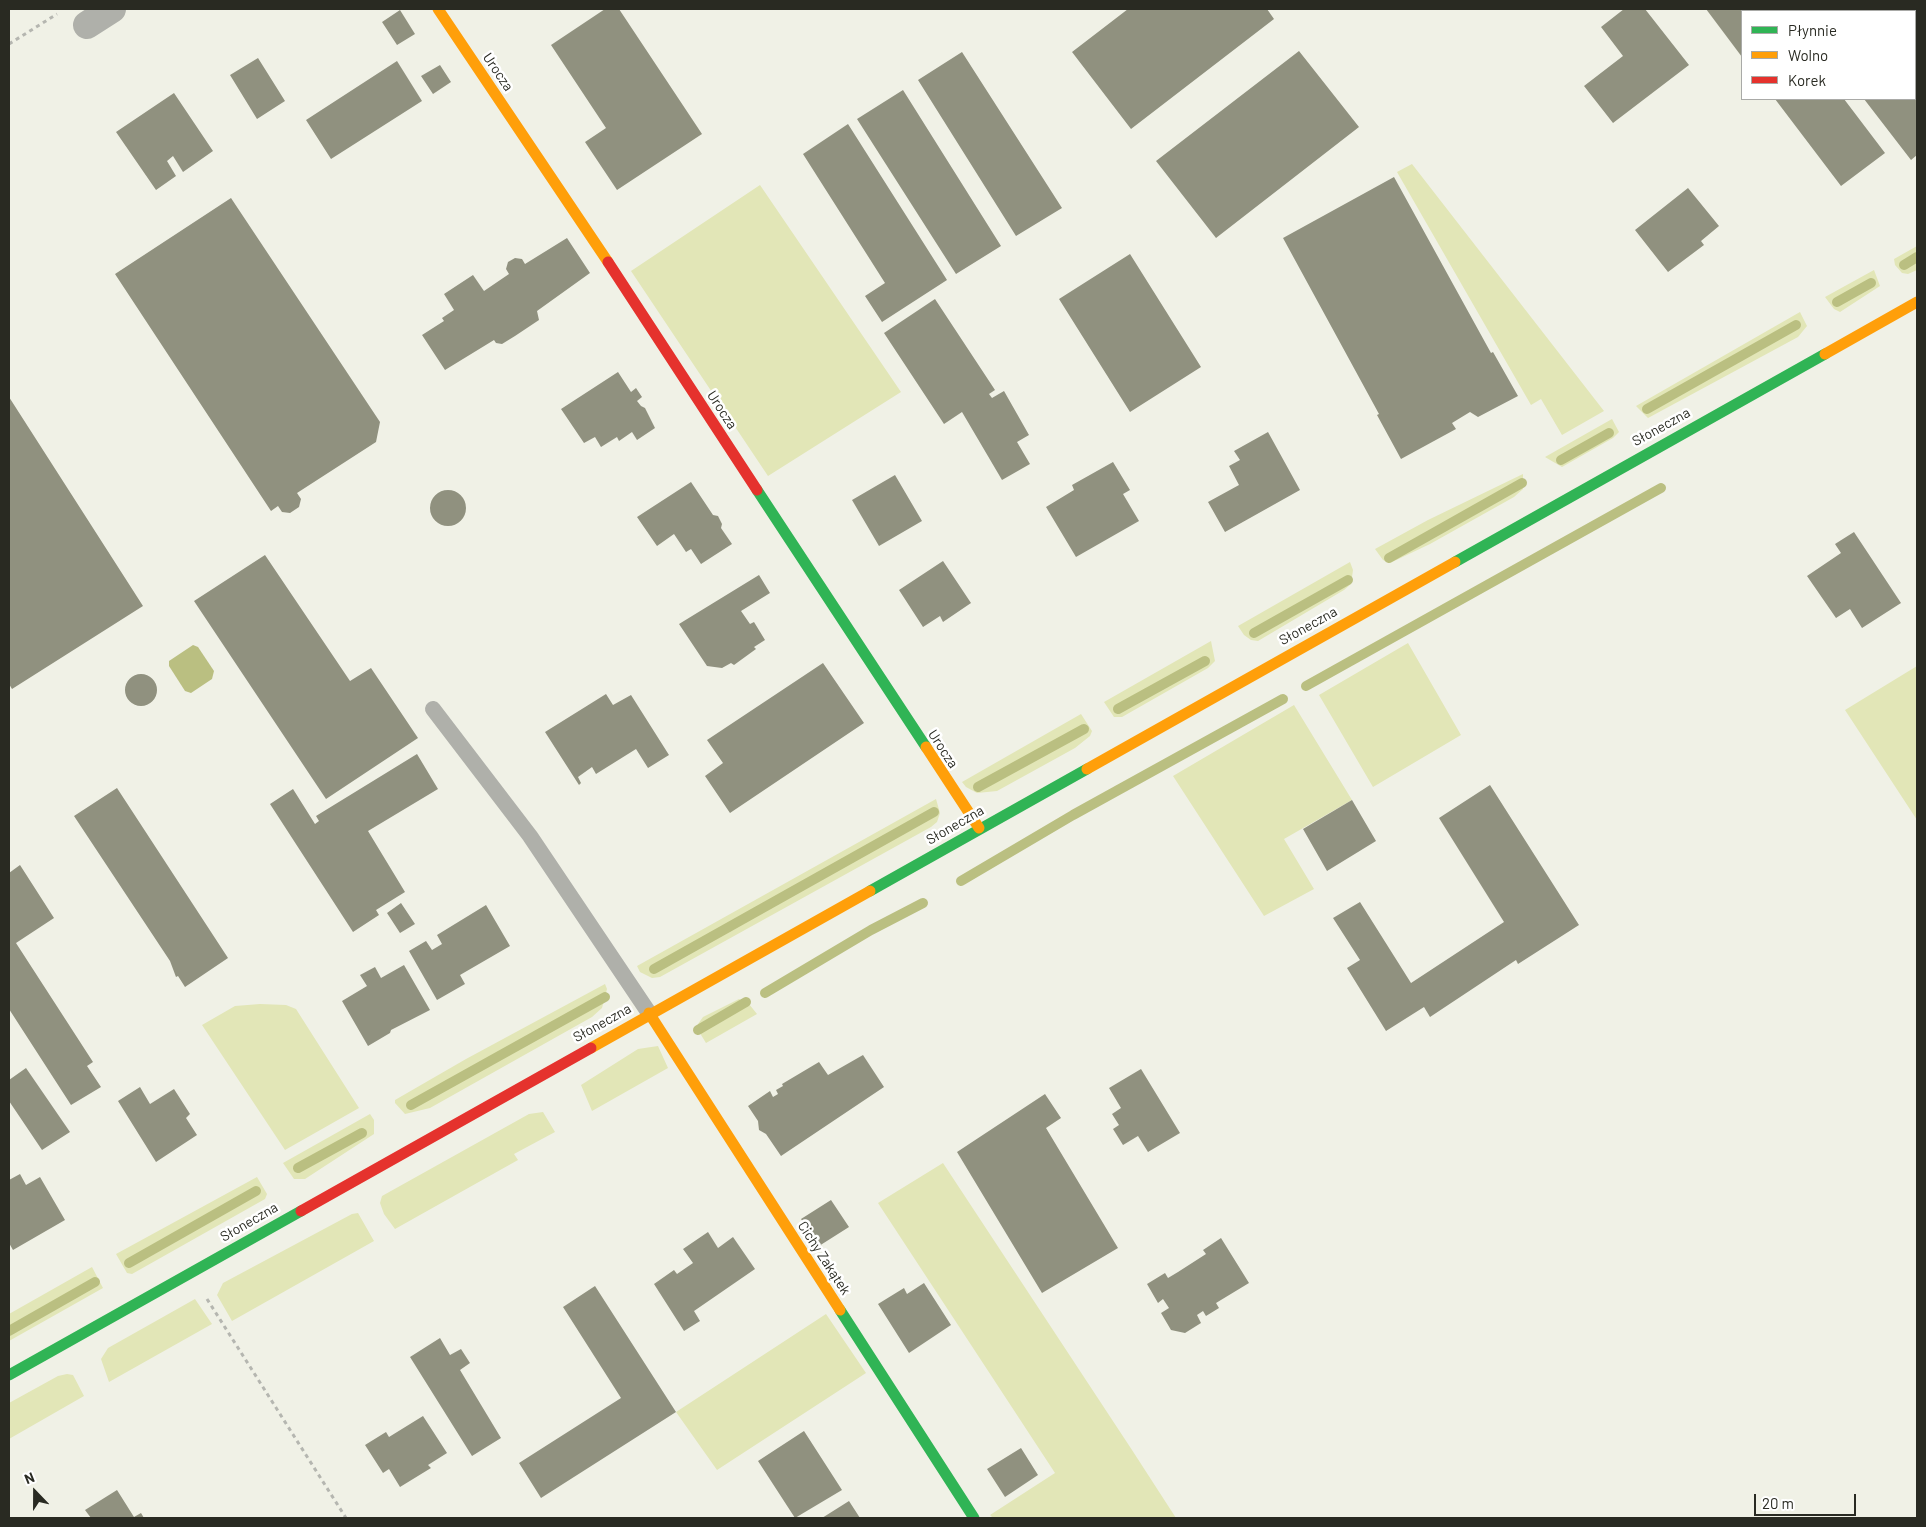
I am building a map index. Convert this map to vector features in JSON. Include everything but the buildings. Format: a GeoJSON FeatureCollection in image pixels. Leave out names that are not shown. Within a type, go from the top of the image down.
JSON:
{"type":"FeatureCollection","features":[{"type":"Feature","properties":{"kind":"main road","name":"Urocza"},"geometry":{"type":"LineString","coordinates":[[438,9],[589,234],[979,828]]}},
{"type":"Feature","properties":{"kind":"main road","name":"Słoneczna"},"geometry":{"type":"LineString","coordinates":[[9,1375],[649,1013],[1917,302]]}},
{"type":"Feature","properties":{"kind":"main road","name":"Cichy Zakątek"},"geometry":{"type":"LineString","coordinates":[[649,1013],[974,1518]]}},
{"type":"Feature","properties":{"kind":"street"},"geometry":{"type":"LineString","coordinates":[[87,25],[112,9]]}},
{"type":"Feature","properties":{"kind":"lane"},"geometry":{"type":"LineString","coordinates":[[433,709],[530,836],[649,1013]]}},
{"type":"Feature","properties":{"kind":"path"},"geometry":{"type":"LineString","coordinates":[[9,44],[62,11]]}},
{"type":"Feature","properties":{"kind":"path"},"geometry":{"type":"LineString","coordinates":[[190,1273],[346,1518]]}},
{"type":"Feature","properties":{"kind":"shaded area"},"geometry":{"type":"Polygon","coordinates":[[[1412,164],[1604,411],[1562,435],[1541,399],[1531,405],[1397,172],[1412,164]]]}},
{"type":"Feature","properties":{"kind":"shaded area"},"geometry":{"type":"Polygon","coordinates":[[[760,185],[901,392],[768,476],[631,271],[760,185]]]}},
{"type":"Feature","properties":{"kind":"shaded area"},"geometry":{"type":"Polygon","coordinates":[[[1917,246],[1917,270],[1908,274],[1902,273],[1895,265],[1894,259],[1917,246]]]}},
{"type":"Feature","properties":{"kind":"shaded area"},"geometry":{"type":"Polygon","coordinates":[[[1874,270],[1880,286],[1840,312],[1834,309],[1825,297],[1874,270]]]}},
{"type":"Feature","properties":{"kind":"shaded area"},"geometry":{"type":"Polygon","coordinates":[[[1800,312],[1807,326],[1798,337],[1648,418],[1636,406],[1800,312]]]}},
{"type":"Feature","properties":{"kind":"shaded area"},"geometry":{"type":"Polygon","coordinates":[[[1612,419],[1619,432],[1613,438],[1562,467],[1545,457],[1612,419]]]}},
{"type":"Feature","properties":{"kind":"shaded area"},"geometry":{"type":"Polygon","coordinates":[[[1523,474],[1523,489],[1514,497],[1430,544],[1390,563],[1383,560],[1375,549],[1428,520],[1523,474]]]}},
{"type":"Feature","properties":{"kind":"shaded area"},"geometry":{"type":"Polygon","coordinates":[[[1350,562],[1353,570],[1351,584],[1258,641],[1251,640],[1244,635],[1238,626],[1350,562]]]}},
{"type":"Feature","properties":{"kind":"shaded area"},"geometry":{"type":"Polygon","coordinates":[[[1211,641],[1215,661],[1208,668],[1122,717],[1114,717],[1104,702],[1211,641]]]}},
{"type":"Feature","properties":{"kind":"shaded area"},"geometry":{"type":"Polygon","coordinates":[[[1408,643],[1461,735],[1373,787],[1319,695],[1408,643]]]}},
{"type":"Feature","properties":{"kind":"shaded area"},"geometry":{"type":"Polygon","coordinates":[[[193,645],[198,647],[214,671],[212,679],[191,693],[185,691],[169,666],[169,661],[193,645]]]}},
{"type":"Feature","properties":{"kind":"shaded area"},"geometry":{"type":"Polygon","coordinates":[[[1917,666],[1917,820],[1845,710],[1917,666]]]}},
{"type":"Feature","properties":{"kind":"shaded area"},"geometry":{"type":"Polygon","coordinates":[[[1294,705],[1352,800],[1284,839],[1314,889],[1264,916],[1173,776],[1294,705]]]}},
{"type":"Feature","properties":{"kind":"shaded area"},"geometry":{"type":"Polygon","coordinates":[[[1081,714],[1092,731],[1090,736],[1075,748],[997,791],[977,793],[966,787],[962,782],[1081,714]]]}},
{"type":"Feature","properties":{"kind":"shaded area"},"geometry":{"type":"Polygon","coordinates":[[[936,799],[940,813],[937,822],[931,827],[660,977],[652,978],[640,972],[637,966],[936,799]]]}},
{"type":"Feature","properties":{"kind":"shaded area"},"geometry":{"type":"Polygon","coordinates":[[[605,984],[607,989],[602,1008],[592,1017],[430,1108],[405,1114],[395,1103],[395,1100],[466,1059],[605,984]]]}},
{"type":"Feature","properties":{"kind":"shaded area"},"geometry":{"type":"Polygon","coordinates":[[[739,999],[749,1004],[757,1014],[706,1043],[698,1030],[698,1024],[703,1017],[739,999]]]}},
{"type":"Feature","properties":{"kind":"shaded area"},"geometry":{"type":"Polygon","coordinates":[[[260,1004],[286,1005],[296,1009],[359,1108],[285,1150],[202,1025],[235,1006],[260,1004]]]}},
{"type":"Feature","properties":{"kind":"shaded area"},"geometry":{"type":"Polygon","coordinates":[[[658,1046],[668,1068],[592,1111],[581,1085],[638,1049],[658,1046]]]}},
{"type":"Feature","properties":{"kind":"shaded area"},"geometry":{"type":"Polygon","coordinates":[[[543,1112],[555,1132],[514,1154],[518,1160],[395,1229],[384,1214],[380,1203],[382,1196],[529,1114],[543,1112]]]}},
{"type":"Feature","properties":{"kind":"shaded area"},"geometry":{"type":"Polygon","coordinates":[[[370,1114],[374,1120],[374,1134],[305,1179],[294,1179],[283,1163],[370,1114]]]}},
{"type":"Feature","properties":{"kind":"shaded area"},"geometry":{"type":"Polygon","coordinates":[[[943,1163],[1176,1518],[993,1518],[990,1515],[1055,1473],[878,1203],[943,1163]]]}},
{"type":"Feature","properties":{"kind":"shaded area"},"geometry":{"type":"Polygon","coordinates":[[[257,1177],[267,1194],[265,1199],[132,1274],[127,1273],[116,1254],[257,1177]]]}},
{"type":"Feature","properties":{"kind":"shaded area"},"geometry":{"type":"Polygon","coordinates":[[[358,1213],[374,1241],[232,1321],[217,1295],[223,1283],[352,1214],[358,1213]]]}},
{"type":"Feature","properties":{"kind":"shaded area"},"geometry":{"type":"Polygon","coordinates":[[[92,1267],[103,1288],[9,1341],[9,1314],[92,1267]]]}},
{"type":"Feature","properties":{"kind":"shaded area"},"geometry":{"type":"Polygon","coordinates":[[[195,1299],[212,1324],[109,1382],[101,1359],[108,1348],[195,1299]]]}},
{"type":"Feature","properties":{"kind":"shaded area"},"geometry":{"type":"Polygon","coordinates":[[[826,1314],[866,1373],[717,1470],[676,1412],[826,1314]]]}},
{"type":"Feature","properties":{"kind":"shaded area"},"geometry":{"type":"Polygon","coordinates":[[[73,1375],[84,1396],[9,1439],[9,1403],[58,1376],[73,1375]]]}},
{"type":"Feature","properties":{"kind":"waterway"},"geometry":{"type":"LineString","coordinates":[[1904,265],[1917,257]]}},
{"type":"Feature","properties":{"kind":"waterway"},"geometry":{"type":"LineString","coordinates":[[1837,302],[1871,283]]}},
{"type":"Feature","properties":{"kind":"waterway"},"geometry":{"type":"LineString","coordinates":[[1647,409],[1796,325]]}},
{"type":"Feature","properties":{"kind":"waterway"},"geometry":{"type":"LineString","coordinates":[[1561,460],[1609,433]]}},
{"type":"Feature","properties":{"kind":"waterway"},"geometry":{"type":"LineString","coordinates":[[1389,558],[1522,483]]}},
{"type":"Feature","properties":{"kind":"waterway"},"geometry":{"type":"LineString","coordinates":[[1306,686],[1661,488]]}},
{"type":"Feature","properties":{"kind":"waterway"},"geometry":{"type":"LineString","coordinates":[[1254,633],[1348,580]]}},
{"type":"Feature","properties":{"kind":"waterway"},"geometry":{"type":"LineString","coordinates":[[1118,709],[1205,661]]}},
{"type":"Feature","properties":{"kind":"waterway"},"geometry":{"type":"LineString","coordinates":[[961,881],[1073,815],[1283,699]]}},
{"type":"Feature","properties":{"kind":"waterway"},"geometry":{"type":"LineString","coordinates":[[978,787],[1084,729]]}},
{"type":"Feature","properties":{"kind":"waterway"},"geometry":{"type":"LineString","coordinates":[[654,969],[934,812]]}},
{"type":"Feature","properties":{"kind":"waterway"},"geometry":{"type":"LineString","coordinates":[[765,993],[871,930],[923,903]]}},
{"type":"Feature","properties":{"kind":"waterway"},"geometry":{"type":"LineString","coordinates":[[411,1105],[605,997]]}},
{"type":"Feature","properties":{"kind":"waterway"},"geometry":{"type":"LineString","coordinates":[[698,1030],[746,1002]]}},
{"type":"Feature","properties":{"kind":"waterway"},"geometry":{"type":"LineString","coordinates":[[298,1168],[362,1133]]}},
{"type":"Feature","properties":{"kind":"waterway"},"geometry":{"type":"LineString","coordinates":[[129,1263],[256,1191]]}},
{"type":"Feature","properties":{"kind":"waterway"},"geometry":{"type":"LineString","coordinates":[[9,1331],[95,1282]]}},
{"type":"Feature","properties":{"kind":"traffic: fast"},"geometry":{"type":"LineString","coordinates":[[1455,562],[1825,354]]}},
{"type":"Feature","properties":{"kind":"traffic: fast"},"geometry":{"type":"LineString","coordinates":[[757,490],[926,747]]}},
{"type":"Feature","properties":{"kind":"traffic: fast"},"geometry":{"type":"LineString","coordinates":[[870,891],[1087,769]]}},
{"type":"Feature","properties":{"kind":"traffic: fast"},"geometry":{"type":"LineString","coordinates":[[9,1375],[301,1211]]}},
{"type":"Feature","properties":{"kind":"traffic: fast"},"geometry":{"type":"LineString","coordinates":[[840,1310],[974,1518]]}},
{"type":"Feature","properties":{"kind":"traffic: slow"},"geometry":{"type":"LineString","coordinates":[[438,9],[608,262]]}},
{"type":"Feature","properties":{"kind":"traffic: slow"},"geometry":{"type":"LineString","coordinates":[[1825,354],[1917,302]]}},
{"type":"Feature","properties":{"kind":"traffic: slow"},"geometry":{"type":"LineString","coordinates":[[1087,769],[1455,562]]}},
{"type":"Feature","properties":{"kind":"traffic: slow"},"geometry":{"type":"LineString","coordinates":[[926,747],[979,828]]}},
{"type":"Feature","properties":{"kind":"traffic: slow"},"geometry":{"type":"LineString","coordinates":[[591,1048],[870,891]]}},
{"type":"Feature","properties":{"kind":"traffic: slow"},"geometry":{"type":"LineString","coordinates":[[649,1013],[840,1310]]}},
{"type":"Feature","properties":{"kind":"traffic: jam"},"geometry":{"type":"LineString","coordinates":[[608,262],[757,490]]}},
{"type":"Feature","properties":{"kind":"traffic: jam"},"geometry":{"type":"LineString","coordinates":[[301,1211],[591,1048]]}}]}
